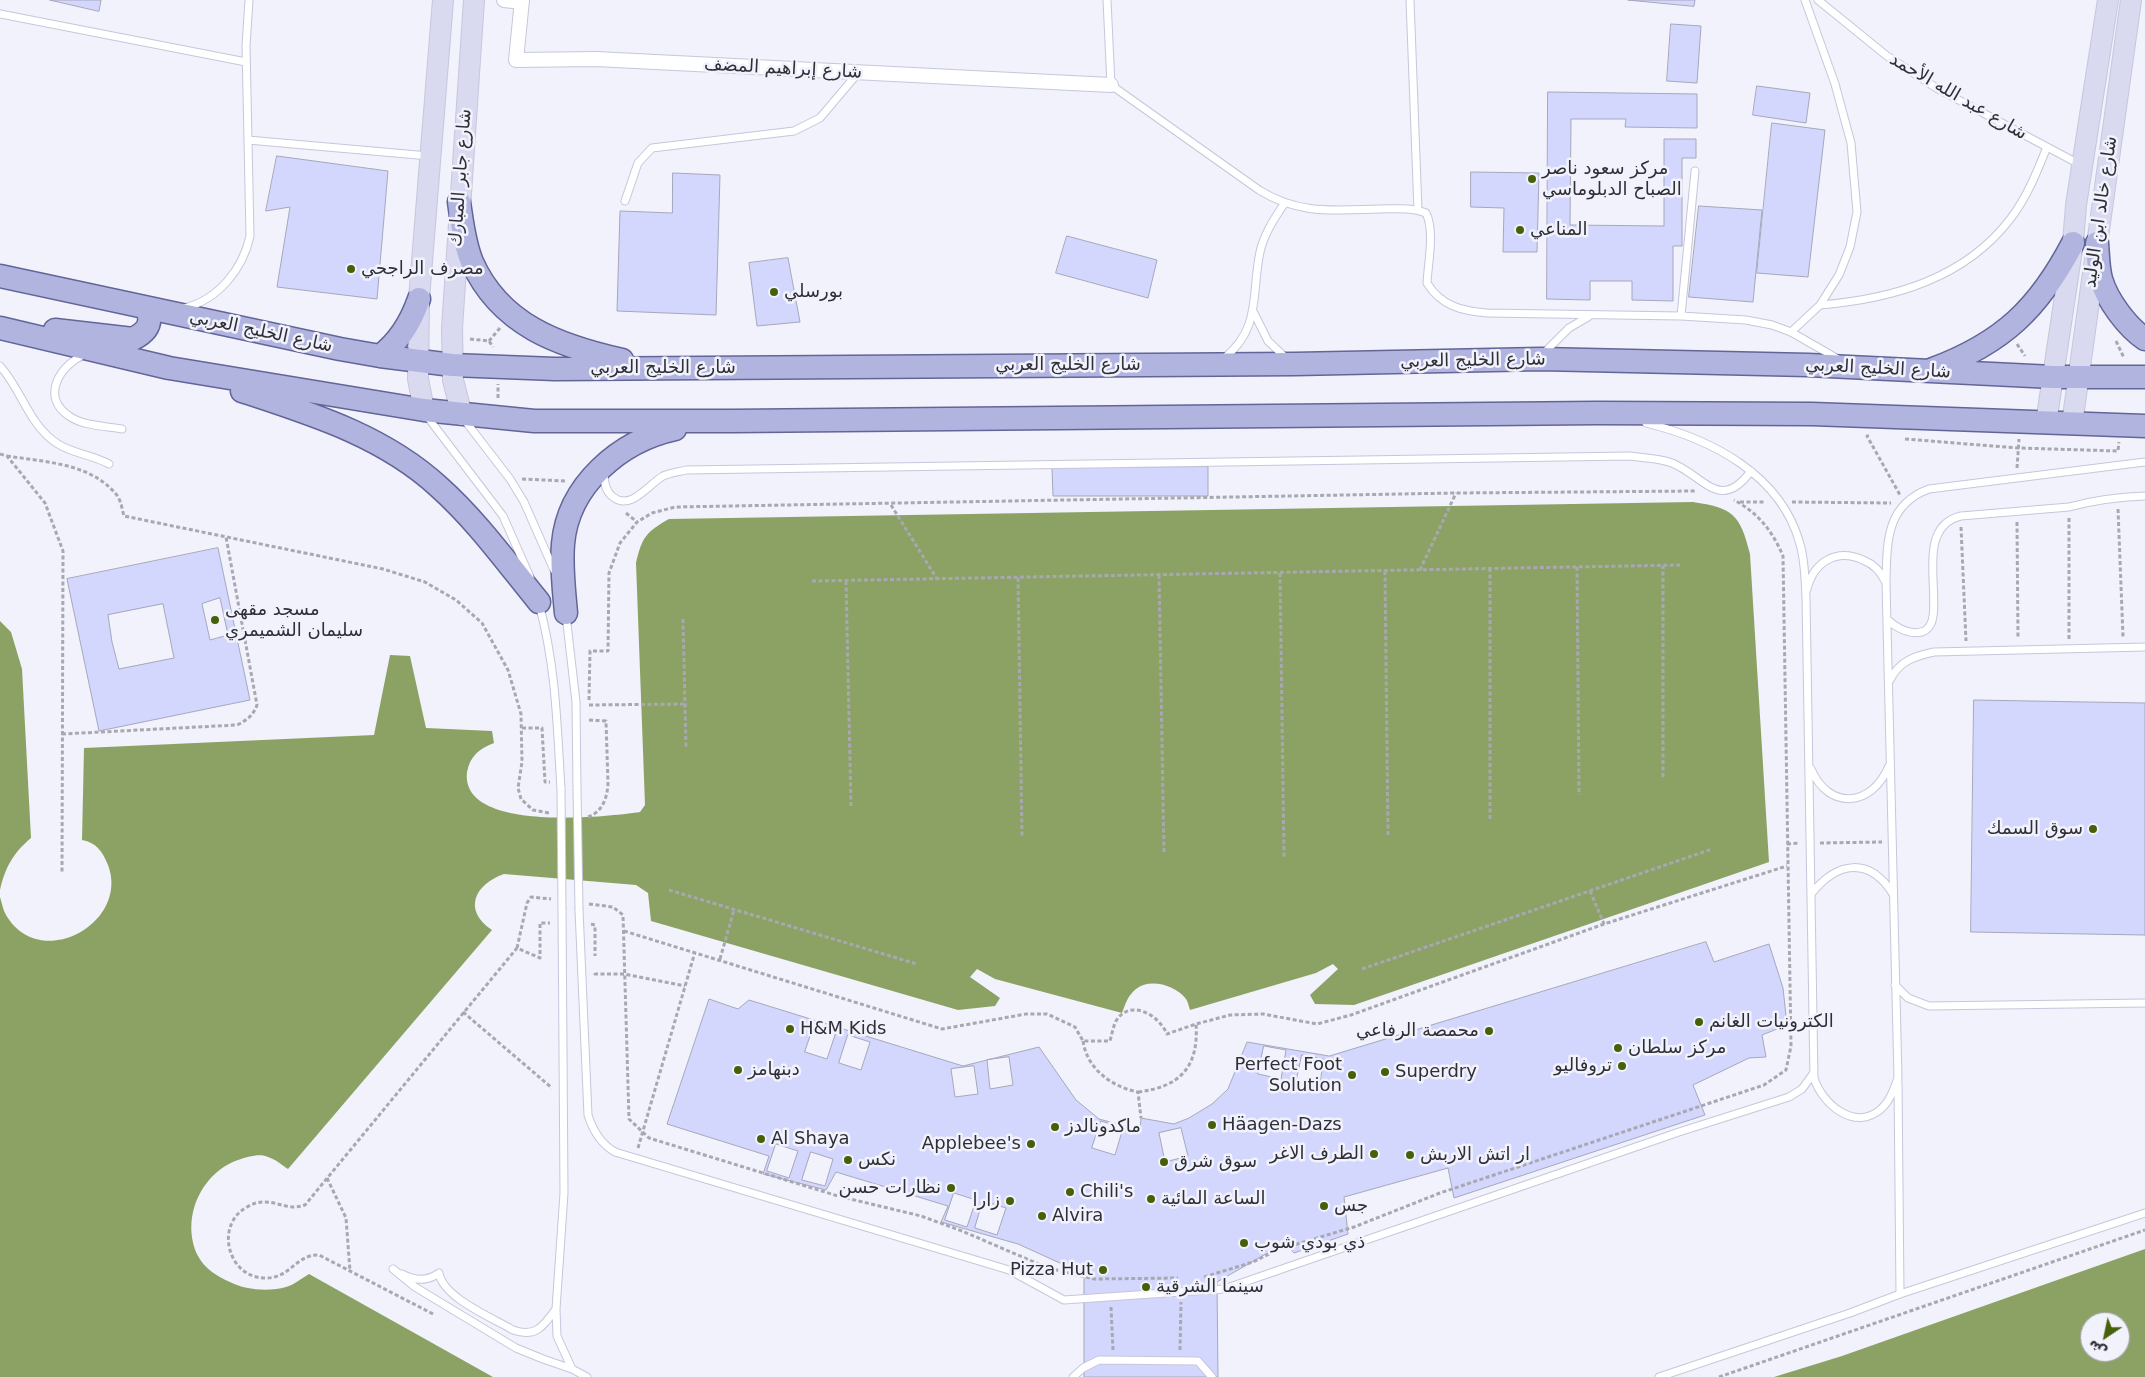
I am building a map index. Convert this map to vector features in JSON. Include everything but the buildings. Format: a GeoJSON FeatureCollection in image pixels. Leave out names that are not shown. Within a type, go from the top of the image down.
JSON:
{"type":"FeatureCollection","features":[{"type":"Feature","properties":{"kind":"main road","name":"شارع جابر المبارك"},"geometry":{"type":"LineString","coordinates":[[424,410],[420,396],[418,361],[419,299],[432,156],[443,0]]}},
{"type":"Feature","properties":{"kind":"main road","name":"شارع جابر المبارك"},"geometry":{"type":"LineString","coordinates":[[462,415],[454,386],[452,328],[474,0]]}},
{"type":"Feature","properties":{"kind":"main road","name":"شارع خالد ابن الوليد"},"geometry":{"type":"LineString","coordinates":[[2046,422],[2073,243],[2076,204],[2108,0]]}},
{"type":"Feature","properties":{"kind":"main road","name":"شارع خالد ابن الوليد"},"geometry":{"type":"LineString","coordinates":[[2072,424],[2131,0]]}},
{"type":"Feature","properties":{"kind":"main road"},"geometry":{"type":"LineString","coordinates":[[459,202],[471,260],[488,291],[512,314],[549,338],[574,347],[618,359],[665,368]]}},
{"type":"Feature","properties":{"kind":"main road"},"geometry":{"type":"LineString","coordinates":[[1925,372],[1959,359],[2006,329],[2033,305],[2045,291],[2073,243]]}},
{"type":"Feature","properties":{"kind":"main road"},"geometry":{"type":"LineString","coordinates":[[2097,243],[2101,279],[2109,297],[2129,324],[2145,339]]}},
{"type":"Feature","properties":{"kind":"main road","name":"شارع الخليج العربي"},"geometry":{"type":"LineString","coordinates":[[1,276],[340,350],[452,365],[555,369],[1294,364],[1535,359],[1851,367],[1925,372],[2079,377],[2145,377]]}},
{"type":"Feature","properties":{"kind":"main road"},"geometry":{"type":"LineString","coordinates":[[380,356],[391,348],[407,327],[419,299]]}},
{"type":"Feature","properties":{"kind":"main road"},"geometry":{"type":"LineString","coordinates":[[6,330],[43,328],[133,339],[142,334],[149,326],[150,318],[155,310]]}},
{"type":"Feature","properties":{"kind":"main road"},"geometry":{"type":"LineString","coordinates":[[6,330],[169,368],[424,410],[534,421],[1597,413],[1812,414],[2145,426]]}},
{"type":"Feature","properties":{"kind":"main road"},"geometry":{"type":"LineString","coordinates":[[169,368],[300,410],[337,424],[396,454],[438,485],[461,508],[539,602]]}},
{"type":"Feature","properties":{"kind":"main road"},"geometry":{"type":"LineString","coordinates":[[566,613],[562,561],[563,543],[571,510],[588,482],[618,452],[655,433],[687,426],[733,421]]}},
{"type":"Feature","properties":{"kind":"street"},"geometry":{"type":"LineString","coordinates":[[504,0],[522,1]]}},
{"type":"Feature","properties":{"kind":"street","name":"شارع إبراهيم المضف"},"geometry":{"type":"LineString","coordinates":[[522,1],[516,60],[596,59],[1111,85]]}},
{"type":"Feature","properties":{"kind":"lane"},"geometry":{"type":"LineString","coordinates":[[155,310],[188,307],[215,292],[233,274],[245,256],[251,230],[246,62],[249,0]]}},
{"type":"Feature","properties":{"kind":"lane"},"geometry":{"type":"LineString","coordinates":[[1107,0],[1111,85],[1258,190],[1284,204],[1319,210],[1418,210],[1426,213],[1430,222],[1428,283],[1440,299],[1448,304],[1469,311],[1487,313],[1681,316],[1746,320],[1772,325],[1791,332],[1851,367]]}},
{"type":"Feature","properties":{"kind":"lane"},"geometry":{"type":"LineString","coordinates":[[1410,0],[1418,210]]}},
{"type":"Feature","properties":{"kind":"lane"},"geometry":{"type":"LineString","coordinates":[[1791,332],[1820,305],[1839,275],[1850,247],[1857,212],[1851,143],[1835,84],[1805,0]]}},
{"type":"Feature","properties":{"kind":"lane","name":"شارع عبد الله الأحمد"},"geometry":{"type":"LineString","coordinates":[[1818,0],[1881,52],[1938,89],[2082,166]]}},
{"type":"Feature","properties":{"kind":"lane"},"geometry":{"type":"LineString","coordinates":[[0,14],[246,62]]}},
{"type":"Feature","properties":{"kind":"lane"},"geometry":{"type":"LineString","coordinates":[[625,202],[638,163],[652,148],[794,131],[820,118],[858,72]]}},
{"type":"Feature","properties":{"kind":"lane"},"geometry":{"type":"LineString","coordinates":[[248,140],[432,156]]}},
{"type":"Feature","properties":{"kind":"lane"},"geometry":{"type":"LineString","coordinates":[[1820,305],[1860,301],[1901,290],[1952,269],[1974,255],[2011,218],[2025,197],[2048,147]]}},
{"type":"Feature","properties":{"kind":"lane"},"geometry":{"type":"LineString","coordinates":[[1681,316],[1696,171]]}},
{"type":"Feature","properties":{"kind":"lane"},"geometry":{"type":"LineString","coordinates":[[1214,364],[1226,358],[1235,347],[1254,313],[1260,250],[1266,235],[1284,204]]}},
{"type":"Feature","properties":{"kind":"lane"},"geometry":{"type":"LineString","coordinates":[[1254,313],[1268,341],[1294,364]]}},
{"type":"Feature","properties":{"kind":"lane"},"geometry":{"type":"LineString","coordinates":[[1535,359],[1569,328],[1581,320],[1594,315]]}},
{"type":"Feature","properties":{"kind":"lane"},"geometry":{"type":"LineString","coordinates":[[92,351],[73,360],[62,371],[54,386],[56,400],[63,412],[76,420],[122,429]]}},
{"type":"Feature","properties":{"kind":"lane"},"geometry":{"type":"LineString","coordinates":[[0,366],[8,375],[33,419],[44,432],[65,448],[96,457],[109,464]]}},
{"type":"Feature","properties":{"kind":"lane"},"geometry":{"type":"LineString","coordinates":[[424,410],[503,516],[525,563],[539,602],[547,633],[555,680],[561,788],[564,1193],[556,1309],[557,1336],[572,1369]]}},
{"type":"Feature","properties":{"kind":"lane"},"geometry":{"type":"LineString","coordinates":[[1597,413],[1632,419],[1679,432],[1722,452],[1763,481],[1780,502],[1794,525],[1801,545],[1806,597],[1814,1071],[1816,1085],[1828,1104],[1842,1113],[1857,1116],[1871,1115],[1882,1108],[1892,1094],[1898,1078]]}},
{"type":"Feature","properties":{"kind":"lane"},"geometry":{"type":"LineString","coordinates":[[462,415],[468,428],[510,479],[524,502],[554,571],[566,613],[576,702],[579,910],[588,1116],[596,1134],[606,1147],[615,1152],[1009,1270],[1064,1300],[1224,1289],[1679,1132],[1789,1097],[1797,1094],[1807,1084],[1814,1071]]}},
{"type":"Feature","properties":{"kind":"lane"},"geometry":{"type":"LineString","coordinates":[[605,466],[604,481],[607,491],[619,501],[624,502],[635,498],[666,475],[695,470],[1630,456],[1672,463],[1702,484],[1723,490],[1736,488],[1741,485],[1751,471]]}},
{"type":"Feature","properties":{"kind":"lane"},"geometry":{"type":"LineString","coordinates":[[1900,1294],[1898,1078],[1890,680],[1886,583],[1888,537],[1894,519],[1905,503],[1920,492],[1929,489],[2145,462]]}},
{"type":"Feature","properties":{"kind":"lane"},"geometry":{"type":"LineString","coordinates":[[1888,620],[1900,630],[1910,633],[1920,633],[1928,628],[1934,614],[1932,551],[1935,541],[1946,523],[1961,516],[2069,507],[2117,498],[2145,496]]}},
{"type":"Feature","properties":{"kind":"lane"},"geometry":{"type":"LineString","coordinates":[[1806,597],[1808,584],[1816,569],[1825,560],[1837,555],[1851,555],[1868,562],[1882,573],[1886,583]]}},
{"type":"Feature","properties":{"kind":"lane"},"geometry":{"type":"LineString","coordinates":[[1890,680],[1902,663],[1919,655],[1934,652],[2145,647]]}},
{"type":"Feature","properties":{"kind":"lane"},"geometry":{"type":"LineString","coordinates":[[1810,766],[1815,778],[1824,788],[1837,796],[1853,798],[1867,795],[1880,785],[1891,762]]}},
{"type":"Feature","properties":{"kind":"lane"},"geometry":{"type":"LineString","coordinates":[[1812,893],[1832,874],[1854,867],[1876,876],[1888,886],[1893,894]]}},
{"type":"Feature","properties":{"kind":"lane"},"geometry":{"type":"LineString","coordinates":[[1895,985],[1908,998],[1929,1006],[2145,1003]]}},
{"type":"Feature","properties":{"kind":"lane"},"geometry":{"type":"LineString","coordinates":[[1659,1377],[1850,1314],[1900,1294],[2145,1213]]}},
{"type":"Feature","properties":{"kind":"lane"},"geometry":{"type":"LineString","coordinates":[[556,1309],[538,1330],[528,1334],[519,1332],[452,1294],[443,1284],[439,1273],[431,1278],[417,1279],[393,1269],[415,1287],[516,1348],[572,1369],[587,1377]]}},
{"type":"Feature","properties":{"kind":"lane"},"geometry":{"type":"LineString","coordinates":[[1072,1377],[1083,1368],[1098,1360],[1113,1360],[1198,1361],[1212,1377]]}},
{"type":"Feature","properties":{"kind":"path"},"geometry":{"type":"LineString","coordinates":[[1877,437],[1867,436],[1905,503]]}},
{"type":"Feature","properties":{"kind":"path"},"geometry":{"type":"LineString","coordinates":[[1896,438],[2018,448]]}},
{"type":"Feature","properties":{"kind":"path"},"geometry":{"type":"LineString","coordinates":[[0,454],[80,468],[100,480],[117,495],[124,516],[383,569],[425,582],[456,600],[482,623],[508,670],[521,714],[522,762],[518,788],[521,799],[533,810],[557,814]]}},
{"type":"Feature","properties":{"kind":"path"},"geometry":{"type":"LineString","coordinates":[[8,456],[45,503],[63,551],[62,872]]}},
{"type":"Feature","properties":{"kind":"path"},"geometry":{"type":"LineString","coordinates":[[587,817],[595,814],[601,808],[608,792],[606,721],[589,720],[590,652],[608,651],[609,573],[620,543],[637,522],[652,513],[675,507],[1456,493],[1696,491]]}},
{"type":"Feature","properties":{"kind":"path"},"geometry":{"type":"LineString","coordinates":[[1420,570],[1456,493]]}},
{"type":"Feature","properties":{"kind":"path"},"geometry":{"type":"LineString","coordinates":[[1201,1278],[1253,1262],[1276,1250],[1354,1227],[1440,1193],[1764,1085],[1786,1070],[1792,1046],[1787,866],[1783,556],[1776,538],[1765,522],[1751,510],[1725,497]]}},
{"type":"Feature","properties":{"kind":"path"},"geometry":{"type":"LineString","coordinates":[[2117,498],[2123,647]]}},
{"type":"Feature","properties":{"kind":"path"},"geometry":{"type":"LineString","coordinates":[[1738,502],[1905,503]]}},
{"type":"Feature","properties":{"kind":"path"},"geometry":{"type":"LineString","coordinates":[[890,504],[937,579]]}},
{"type":"Feature","properties":{"kind":"path"},"geometry":{"type":"LineString","coordinates":[[2069,507],[2069,649]]}},
{"type":"Feature","properties":{"kind":"path"},"geometry":{"type":"LineString","coordinates":[[2017,511],[2018,650]]}},
{"type":"Feature","properties":{"kind":"path"},"geometry":{"type":"LineString","coordinates":[[1961,516],[1966,652]]}},
{"type":"Feature","properties":{"kind":"path"},"geometry":{"type":"LineString","coordinates":[[62,734],[237,725],[248,720],[254,713],[257,706],[226,537]]}},
{"type":"Feature","properties":{"kind":"path"},"geometry":{"type":"LineString","coordinates":[[812,581],[1680,565]]}},
{"type":"Feature","properties":{"kind":"path"},"geometry":{"type":"LineString","coordinates":[[1663,566],[1663,777]]}},
{"type":"Feature","properties":{"kind":"path"},"geometry":{"type":"LineString","coordinates":[[1577,567],[1579,795]]}},
{"type":"Feature","properties":{"kind":"path"},"geometry":{"type":"LineString","coordinates":[[1490,569],[1490,820]]}},
{"type":"Feature","properties":{"kind":"path"},"geometry":{"type":"LineString","coordinates":[[1385,571],[1388,836]]}},
{"type":"Feature","properties":{"kind":"path"},"geometry":{"type":"LineString","coordinates":[[1280,572],[1284,856]]}},
{"type":"Feature","properties":{"kind":"path"},"geometry":{"type":"LineString","coordinates":[[1159,575],[1164,854]]}},
{"type":"Feature","properties":{"kind":"path"},"geometry":{"type":"LineString","coordinates":[[1018,578],[1022,836]]}},
{"type":"Feature","properties":{"kind":"path"},"geometry":{"type":"LineString","coordinates":[[846,581],[851,806]]}},
{"type":"Feature","properties":{"kind":"path"},"geometry":{"type":"LineString","coordinates":[[683,619],[687,704],[686,749]]}},
{"type":"Feature","properties":{"kind":"path"},"geometry":{"type":"LineString","coordinates":[[589,705],[687,704]]}},
{"type":"Feature","properties":{"kind":"path"},"geometry":{"type":"LineString","coordinates":[[522,728],[542,728],[545,782]]}},
{"type":"Feature","properties":{"kind":"path"},"geometry":{"type":"LineString","coordinates":[[1787,844],[1892,842]]}},
{"type":"Feature","properties":{"kind":"path"},"geometry":{"type":"LineString","coordinates":[[1362,969],[1712,849]]}},
{"type":"Feature","properties":{"kind":"path"},"geometry":{"type":"LineString","coordinates":[[1083,1041],[1110,1040],[1117,1020],[1128,1012],[1142,1011],[1152,1014],[1163,1024],[1167,1034],[1230,1015],[1263,1014],[1317,1024],[1351,1015],[1604,924],[1787,866]]}},
{"type":"Feature","properties":{"kind":"path"},"geometry":{"type":"LineString","coordinates":[[669,890],[917,964]]}},
{"type":"Feature","properties":{"kind":"path"},"geometry":{"type":"LineString","coordinates":[[1590,891],[1604,924]]}},
{"type":"Feature","properties":{"kind":"path"},"geometry":{"type":"LineString","coordinates":[[720,959],[734,909]]}},
{"type":"Feature","properties":{"kind":"path"},"geometry":{"type":"LineString","coordinates":[[620,910],[623,915],[624,930],[629,1119],[642,1133],[649,1138],[838,1196],[921,1216],[962,1230],[1048,1268],[1094,1279],[1181,1278],[1180,1361]]}},
{"type":"Feature","properties":{"kind":"path"},"geometry":{"type":"LineString","coordinates":[[436,1315],[319,1255],[304,1258],[283,1275],[263,1279],[253,1276],[240,1268],[230,1255],[228,1245],[231,1224],[244,1208],[264,1201],[275,1202],[288,1208],[305,1205],[517,948],[540,958],[540,923]]}},
{"type":"Feature","properties":{"kind":"path"},"geometry":{"type":"LineString","coordinates":[[595,924],[595,974],[624,974],[685,986]]}},
{"type":"Feature","properties":{"kind":"path"},"geometry":{"type":"LineString","coordinates":[[624,930],[942,1029],[1026,1014],[1047,1014],[1075,1027],[1083,1041],[1084,1049],[1104,1077],[1127,1090],[1138,1092],[1166,1086],[1180,1077],[1195,1052],[1197,1039],[1196,1024]]}},
{"type":"Feature","properties":{"kind":"path"},"geometry":{"type":"LineString","coordinates":[[635,1159],[695,952]]}},
{"type":"Feature","properties":{"kind":"path"},"geometry":{"type":"LineString","coordinates":[[463,1012],[563,1097]]}},
{"type":"Feature","properties":{"kind":"path"},"geometry":{"type":"LineString","coordinates":[[1138,1092],[1141,1118]]}},
{"type":"Feature","properties":{"kind":"path"},"geometry":{"type":"LineString","coordinates":[[327,1178],[346,1218],[350,1271]]}},
{"type":"Feature","properties":{"kind":"path"},"geometry":{"type":"LineString","coordinates":[[1718,1377],[2145,1230]]}},
{"type":"Feature","properties":{"kind":"path"},"geometry":{"type":"LineString","coordinates":[[1109,1279],[1113,1360]]}},
{"type":"Feature","properties":{"kind":"shaded area"},"geometry":{"type":"Polygon","coordinates":[[[1693,502],[1717,507],[1733,515],[1742,530],[1750,554],[1769,862],[1354,1005],[1315,1004],[1310,995],[1338,969],[1333,964],[1316,973],[1190,1010],[1186,999],[1176,990],[1162,985],[1148,984],[1133,991],[1122,1013],[995,979],[977,969],[970,977],[1000,998],[995,1006],[958,1010],[651,921],[648,893],[636,885],[504,874],[486,884],[476,898],[477,914],[492,930],[288,1169],[273,1159],[261,1155],[238,1160],[225,1166],[204,1186],[197,1199],[191,1227],[193,1242],[198,1256],[212,1272],[225,1280],[250,1288],[279,1289],[295,1283],[309,1274],[493,1377],[0,1377],[0,897],[6,915],[21,932],[39,940],[59,940],[78,934],[94,922],[106,905],[111,886],[108,865],[98,848],[92,843],[82,840],[84,748],[374,735],[390,655],[410,656],[426,728],[492,731],[494,743],[473,757],[467,772],[471,791],[486,805],[510,813],[538,817],[568,818],[640,812],[645,805],[636,563],[640,547],[646,536],[669,519],[1693,502]]]}},
{"type":"Feature","properties":{"kind":"shaded area"},"geometry":{"type":"Polygon","coordinates":[[[0,621],[11,632],[22,669],[31,838],[19,849],[11,861],[4,875],[0,890],[0,621]]]}},
{"type":"Feature","properties":{"kind":"shaded area"},"geometry":{"type":"Polygon","coordinates":[[[2145,1249],[2145,1377],[1774,1377],[1842,1356],[2145,1249]]]}},
{"type":"Feature","properties":{"kind":"place","name":"مركز سعود ناصر الصباح الدبلوماسي"},"geometry":{"type":"Point","coordinates":[1532,179]}},
{"type":"Feature","properties":{"kind":"place","name":"المناعي"},"geometry":{"type":"Point","coordinates":[1520,230]}},
{"type":"Feature","properties":{"kind":"place","name":"مصرف الراجحي"},"geometry":{"type":"Point","coordinates":[351,269]}},
{"type":"Feature","properties":{"kind":"place","name":"بورسلي"},"geometry":{"type":"Point","coordinates":[774,292]}},
{"type":"Feature","properties":{"kind":"place","name":"مسجد مقهى سليمان الشميمري"},"geometry":{"type":"Point","coordinates":[215,620]}},
{"type":"Feature","properties":{"kind":"place","name":"سوق السمك"},"geometry":{"type":"Point","coordinates":[2093,829]}},
{"type":"Feature","properties":{"kind":"place","name":"الكترونيات الغانم"},"geometry":{"type":"Point","coordinates":[1699,1022]}},
{"type":"Feature","properties":{"kind":"place","name":"H&M Kids"},"geometry":{"type":"Point","coordinates":[790,1029]}},
{"type":"Feature","properties":{"kind":"place","name":"محمصة الرفاعي"},"geometry":{"type":"Point","coordinates":[1489,1031]}},
{"type":"Feature","properties":{"kind":"place","name":"مركز سلطان"},"geometry":{"type":"Point","coordinates":[1618,1048]}},
{"type":"Feature","properties":{"kind":"place","name":"تروفاليو"},"geometry":{"type":"Point","coordinates":[1622,1066]}},
{"type":"Feature","properties":{"kind":"place","name":"دبنهامز"},"geometry":{"type":"Point","coordinates":[738,1070]}},
{"type":"Feature","properties":{"kind":"place","name":"Superdry"},"geometry":{"type":"Point","coordinates":[1385,1072]}},
{"type":"Feature","properties":{"kind":"place","name":"Perfect Foot Solution"},"geometry":{"type":"Point","coordinates":[1352,1075]}},
{"type":"Feature","properties":{"kind":"place","name":"Häagen-Dazs"},"geometry":{"type":"Point","coordinates":[1212,1125]}},
{"type":"Feature","properties":{"kind":"place","name":"ماكدونالدز"},"geometry":{"type":"Point","coordinates":[1055,1127]}},
{"type":"Feature","properties":{"kind":"place","name":"Al Shaya"},"geometry":{"type":"Point","coordinates":[761,1139]}},
{"type":"Feature","properties":{"kind":"place","name":"Applebee's"},"geometry":{"type":"Point","coordinates":[1031,1144]}},
{"type":"Feature","properties":{"kind":"place","name":"الطرف الاغر"},"geometry":{"type":"Point","coordinates":[1374,1154]}},
{"type":"Feature","properties":{"kind":"place","name":"ار اتش الاربش"},"geometry":{"type":"Point","coordinates":[1410,1155]}},
{"type":"Feature","properties":{"kind":"place","name":"نكس"},"geometry":{"type":"Point","coordinates":[848,1160]}},
{"type":"Feature","properties":{"kind":"place","name":"سوق شرق"},"geometry":{"type":"Point","coordinates":[1164,1162]}},
{"type":"Feature","properties":{"kind":"place","name":"نظارات حسن"},"geometry":{"type":"Point","coordinates":[951,1188]}},
{"type":"Feature","properties":{"kind":"place","name":"Chili's"},"geometry":{"type":"Point","coordinates":[1070,1192]}},
{"type":"Feature","properties":{"kind":"place","name":"الساعة المائية"},"geometry":{"type":"Point","coordinates":[1151,1199]}},
{"type":"Feature","properties":{"kind":"place","name":"زارا"},"geometry":{"type":"Point","coordinates":[1010,1201]}},
{"type":"Feature","properties":{"kind":"place","name":"جس"},"geometry":{"type":"Point","coordinates":[1324,1206]}},
{"type":"Feature","properties":{"kind":"place","name":"Alvira"},"geometry":{"type":"Point","coordinates":[1042,1216]}},
{"type":"Feature","properties":{"kind":"place","name":"ذي بودي شوب"},"geometry":{"type":"Point","coordinates":[1244,1243]}},
{"type":"Feature","properties":{"kind":"place","name":"Pizza Hut"},"geometry":{"type":"Point","coordinates":[1103,1270]}},
{"type":"Feature","properties":{"kind":"place","name":"سينما الشرقية"},"geometry":{"type":"Point","coordinates":[1146,1287]}}]}
